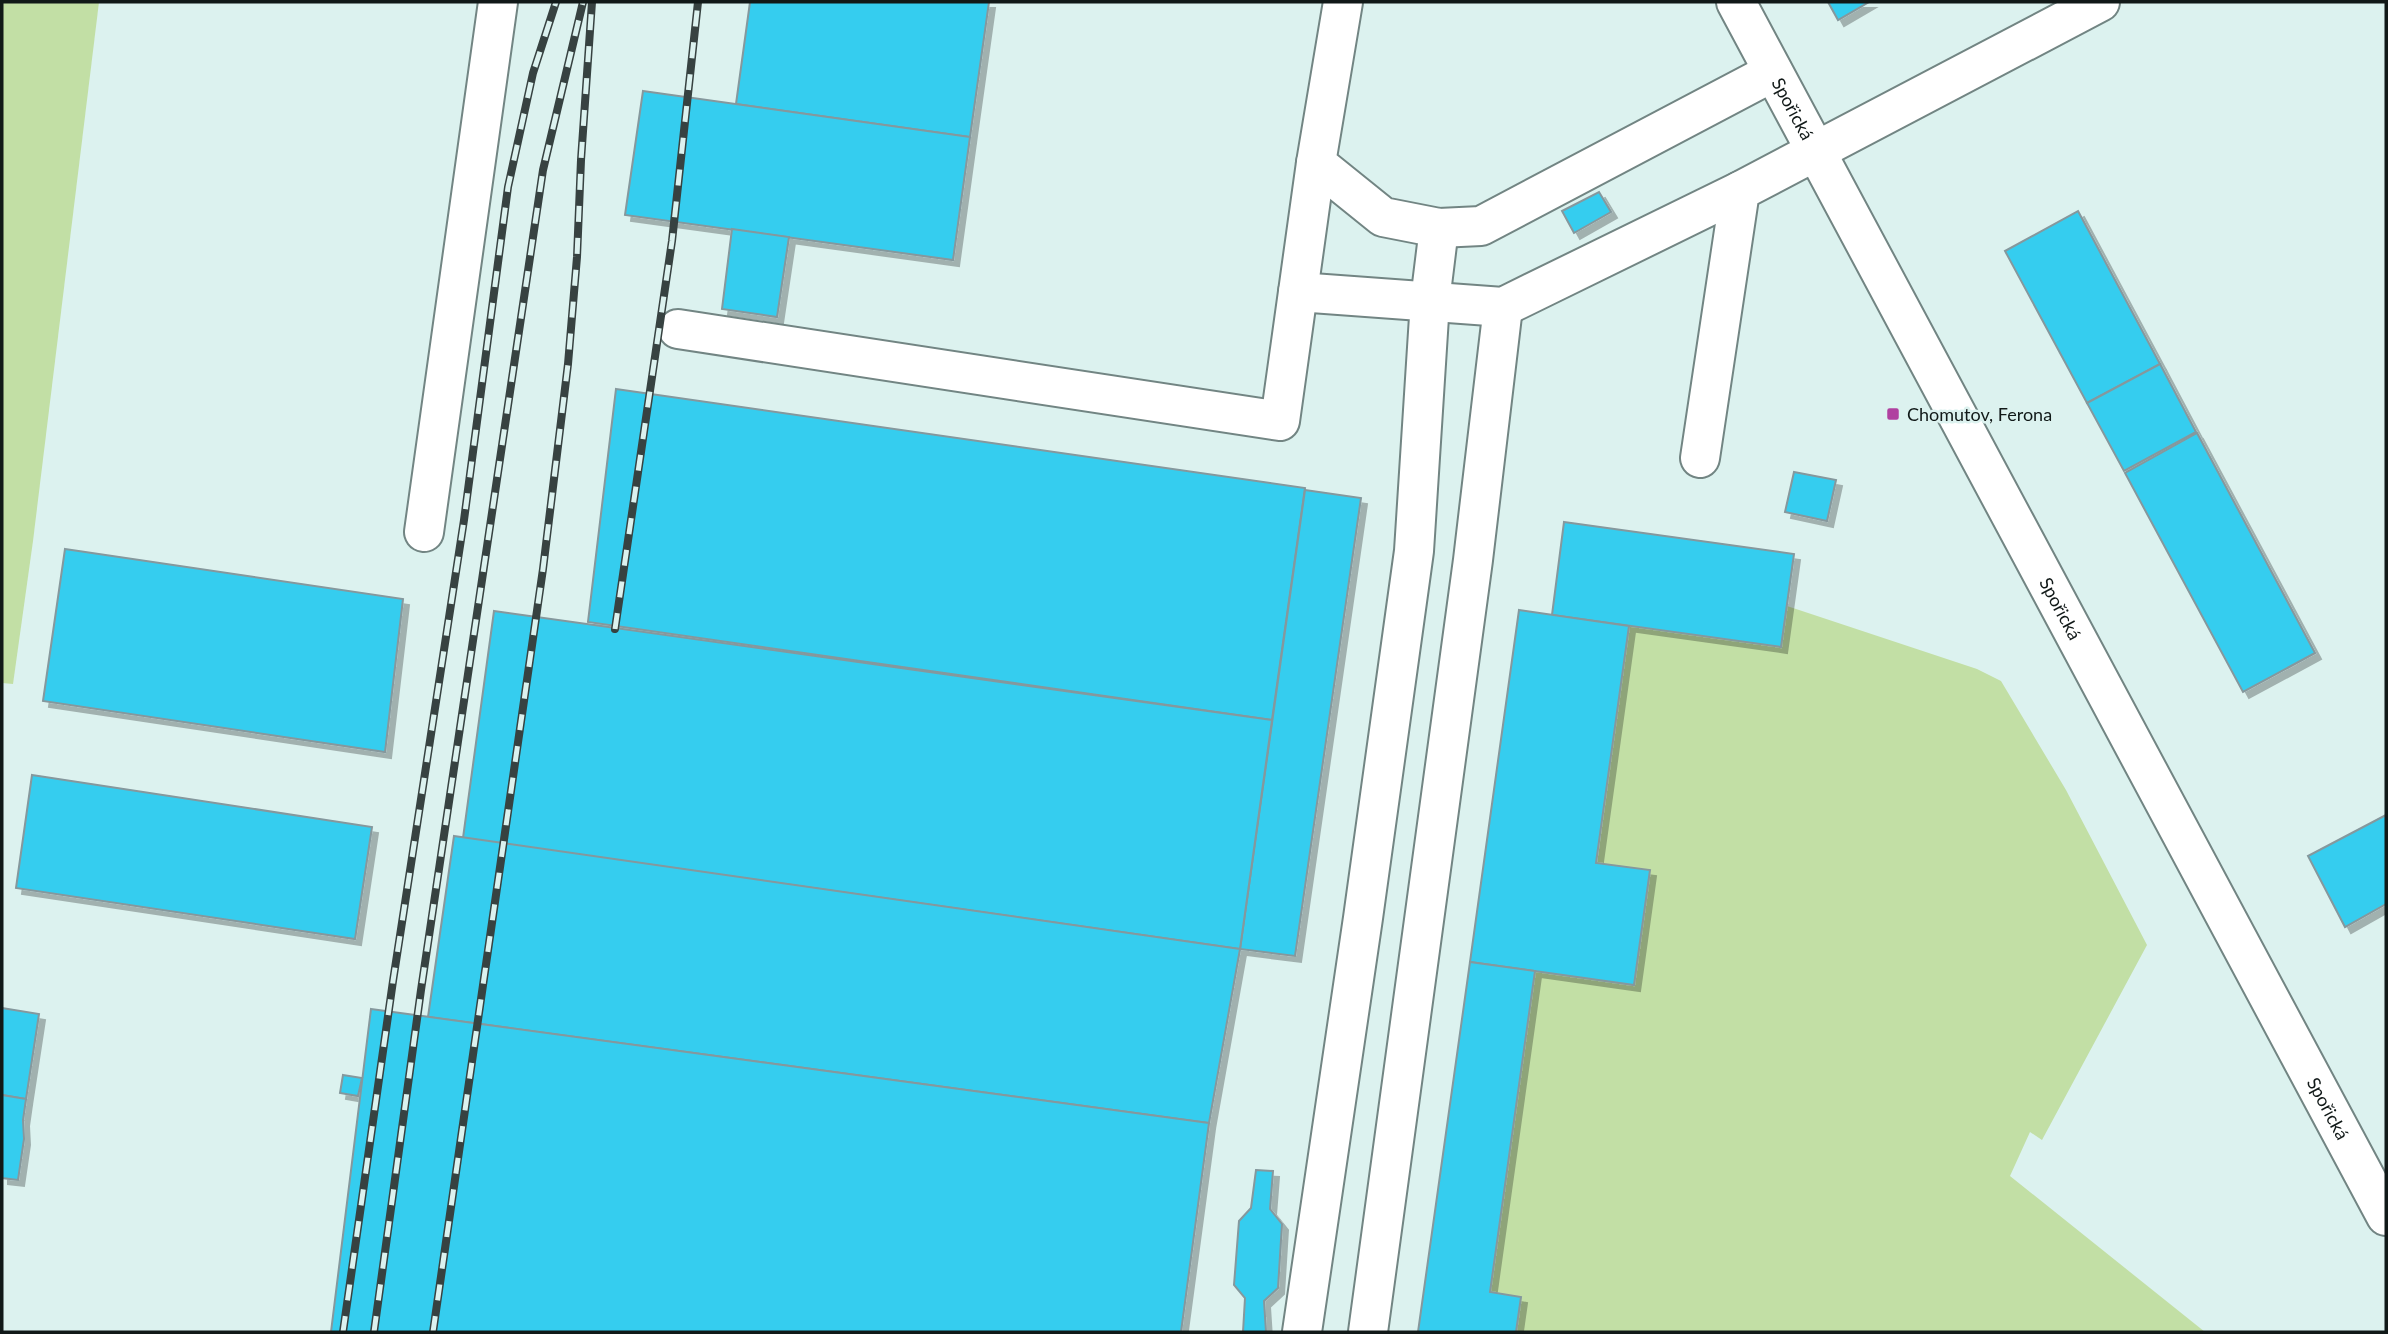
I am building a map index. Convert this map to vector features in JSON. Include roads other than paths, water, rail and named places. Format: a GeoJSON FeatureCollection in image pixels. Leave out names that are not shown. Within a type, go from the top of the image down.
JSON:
{"type":"FeatureCollection","features":[{"type":"Feature","properties":{"kind":"street"},"geometry":{"type":"LineString","coordinates":[[424,532],[498,2]]}},
{"type":"Feature","properties":{"kind":"street"},"geometry":{"type":"LineString","coordinates":[[678,329],[1280,421],[1316,163],[1343,2]]}},
{"type":"Feature","properties":{"kind":"street","name":"Spořická"},"geometry":{"type":"LineString","coordinates":[[1735,2],[2386,1216]]}},
{"type":"Feature","properties":{"kind":"street"},"geometry":{"type":"LineString","coordinates":[[1298,292],[1503,307],[1817,152],[2100,2]]}},
{"type":"Feature","properties":{"kind":"street"},"geometry":{"type":"LineString","coordinates":[[1316,163],[1383,217],[1439,228],[1481,226],[1773,72]]}},
{"type":"Feature","properties":{"kind":"street"},"geometry":{"type":"LineString","coordinates":[[1700,458],[1740,191]]}},
{"type":"Feature","properties":{"kind":"street"},"geometry":{"type":"LineString","coordinates":[[1302,1332],[1362,932],[1414,551],[1430,301],[1439,228]]}},
{"type":"Feature","properties":{"kind":"street"},"geometry":{"type":"LineString","coordinates":[[1368,1332],[1473,560],[1503,307]]}},
{"type":"Feature","properties":{"kind":"railway"},"geometry":{"type":"LineString","coordinates":[[343,1332],[393,981],[464,520],[508,187],[533,73],[556,2]]}},
{"type":"Feature","properties":{"kind":"railway"},"geometry":{"type":"LineString","coordinates":[[374,1332],[421,990],[543,170],[583,2]]}},
{"type":"Feature","properties":{"kind":"railway"},"geometry":{"type":"LineString","coordinates":[[433,1332],[543,569],[568,364],[592,2]]}},
{"type":"Feature","properties":{"kind":"railway"},"geometry":{"type":"LineString","coordinates":[[615,629],[672,241],[698,2]]}},
{"type":"Feature","properties":{"kind":"place","name":"Chomutov, Ferona"},"geometry":{"type":"Point","coordinates":[1893,414]}}]}
